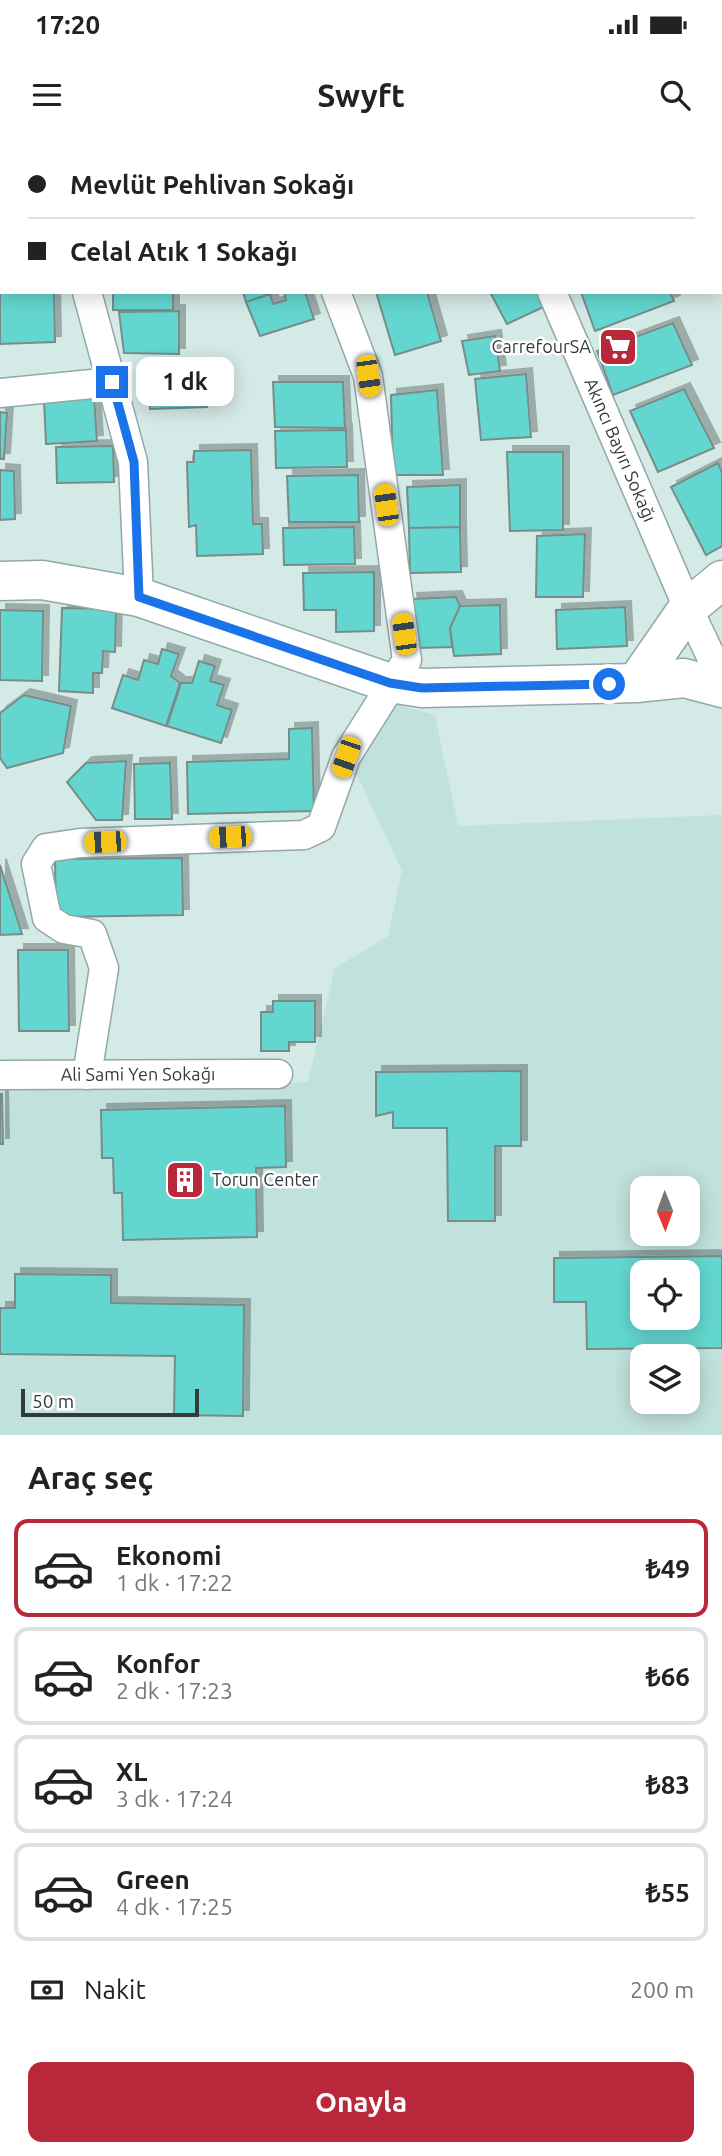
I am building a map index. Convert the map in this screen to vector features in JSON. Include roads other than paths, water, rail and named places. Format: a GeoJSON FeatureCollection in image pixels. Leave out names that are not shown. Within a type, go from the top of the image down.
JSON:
{"type":"FeatureCollection","features":[{"type":"Feature","properties":{"kind":"street"},"geometry":{"type":"LineString","coordinates":[[88,294],[134,462],[139,597]]}},
{"type":"Feature","properties":{"kind":"street"},"geometry":{"type":"LineString","coordinates":[[87,1075],[104,968],[92,934],[64,929],[47,918],[36,864],[46,848],[80,843],[304,835],[321,827],[346,757],[390,683],[407,660],[368,376],[337,294]]}},
{"type":"Feature","properties":{"kind":"street","name":"Akıncı Bayırı Sokağı"},"geometry":{"type":"LineString","coordinates":[[553,294],[688,608],[722,680]]}},
{"type":"Feature","properties":{"kind":"street"},"geometry":{"type":"LineString","coordinates":[[0,393],[112,382]]}},
{"type":"Feature","properties":{"kind":"street"},"geometry":{"type":"LineString","coordinates":[[0,581],[42,580],[139,597],[390,683],[422,688],[636,683],[684,678],[722,688]]}},
{"type":"Feature","properties":{"kind":"street"},"geometry":{"type":"LineString","coordinates":[[636,683],[688,608],[722,580]]}},
{"type":"Feature","properties":{"kind":"street","name":"Ali Sami Yen Sokağı"},"geometry":{"type":"LineString","coordinates":[[0,1074],[278,1074]]}},
{"type":"Feature","properties":{"kind":"place","name":"CarrefourSA"},"geometry":{"type":"Point","coordinates":[618,347]}},
{"type":"Feature","properties":{"kind":"place","name":"Torun Center"},"geometry":{"type":"Point","coordinates":[185,1180]}}]}
